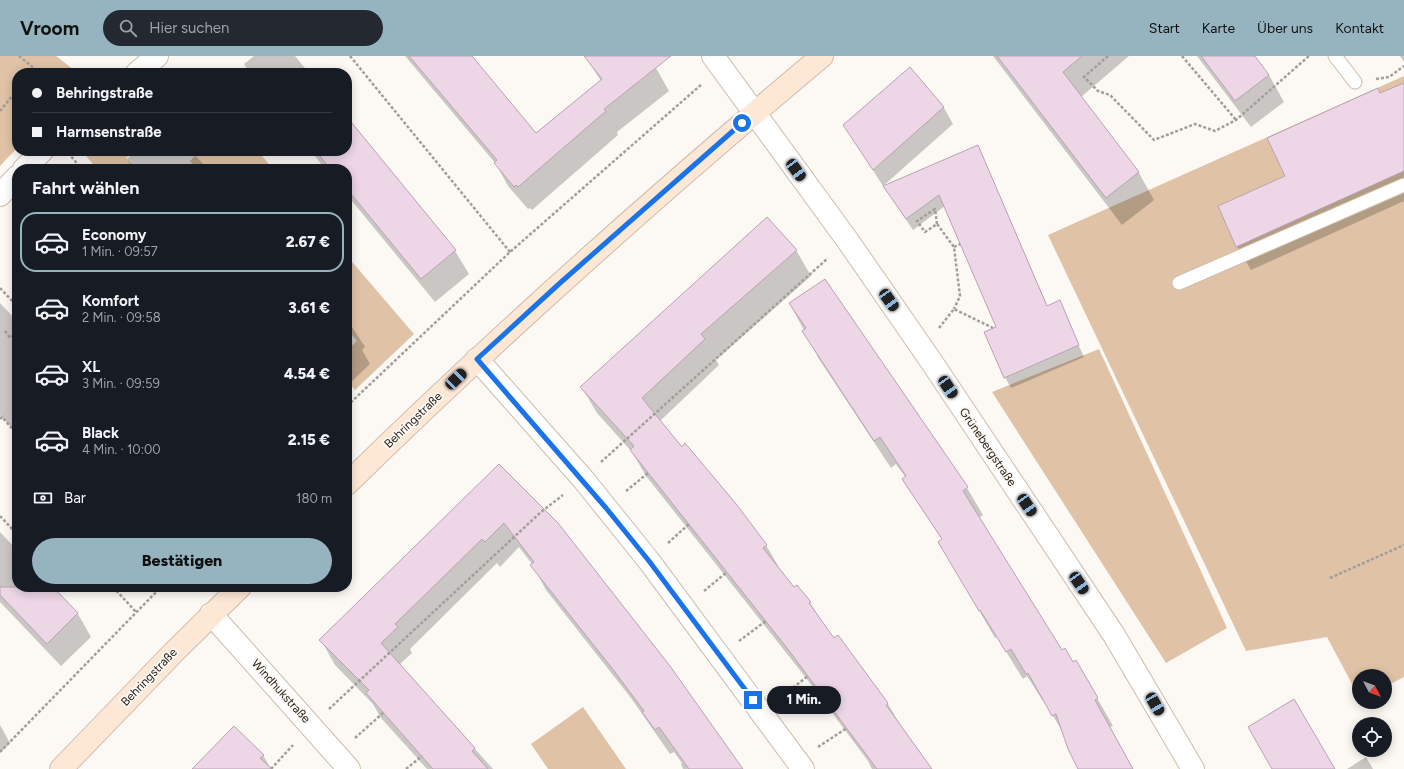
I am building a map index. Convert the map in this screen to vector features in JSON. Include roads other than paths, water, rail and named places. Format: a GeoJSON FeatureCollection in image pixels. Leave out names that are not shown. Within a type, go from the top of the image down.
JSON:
{"type":"FeatureCollection","features":[{"type":"Feature","properties":{"kind":"main road","name":"Behringstraße"},"geometry":{"type":"LineString","coordinates":[[352,479],[477,359],[618,231],[822,56]]}},
{"type":"Feature","properties":{"kind":"main road","name":"Behringstraße"},"geometry":{"type":"LineString","coordinates":[[61,769],[211,614],[235,592]]}},
{"type":"Feature","properties":{"kind":"street"},"geometry":{"type":"LineString","coordinates":[[143,68],[157,56]]}},
{"type":"Feature","properties":{"kind":"street","name":"Grünebergstraße"},"geometry":{"type":"LineString","coordinates":[[717,62],[848,241],[922,348],[1114,635],[1192,769]]}},
{"type":"Feature","properties":{"kind":"street"},"geometry":{"type":"LineString","coordinates":[[29,164],[37,156]]}},
{"type":"Feature","properties":{"kind":"street"},"geometry":{"type":"LineString","coordinates":[[0,195],[12,182]]}},
{"type":"Feature","properties":{"kind":"street"},"geometry":{"type":"LineString","coordinates":[[477,359],[582,479],[649,561],[801,765]]}},
{"type":"Feature","properties":{"kind":"street","name":"Windhukstraße"},"geometry":{"type":"LineString","coordinates":[[211,614],[312,725],[343,762]]}},
{"type":"Feature","properties":{"kind":"lane"},"geometry":{"type":"LineString","coordinates":[[1335,56],[1355,82]]}},
{"type":"Feature","properties":{"kind":"lane"},"geometry":{"type":"LineString","coordinates":[[1179,283],[1404,185]]}}]}
